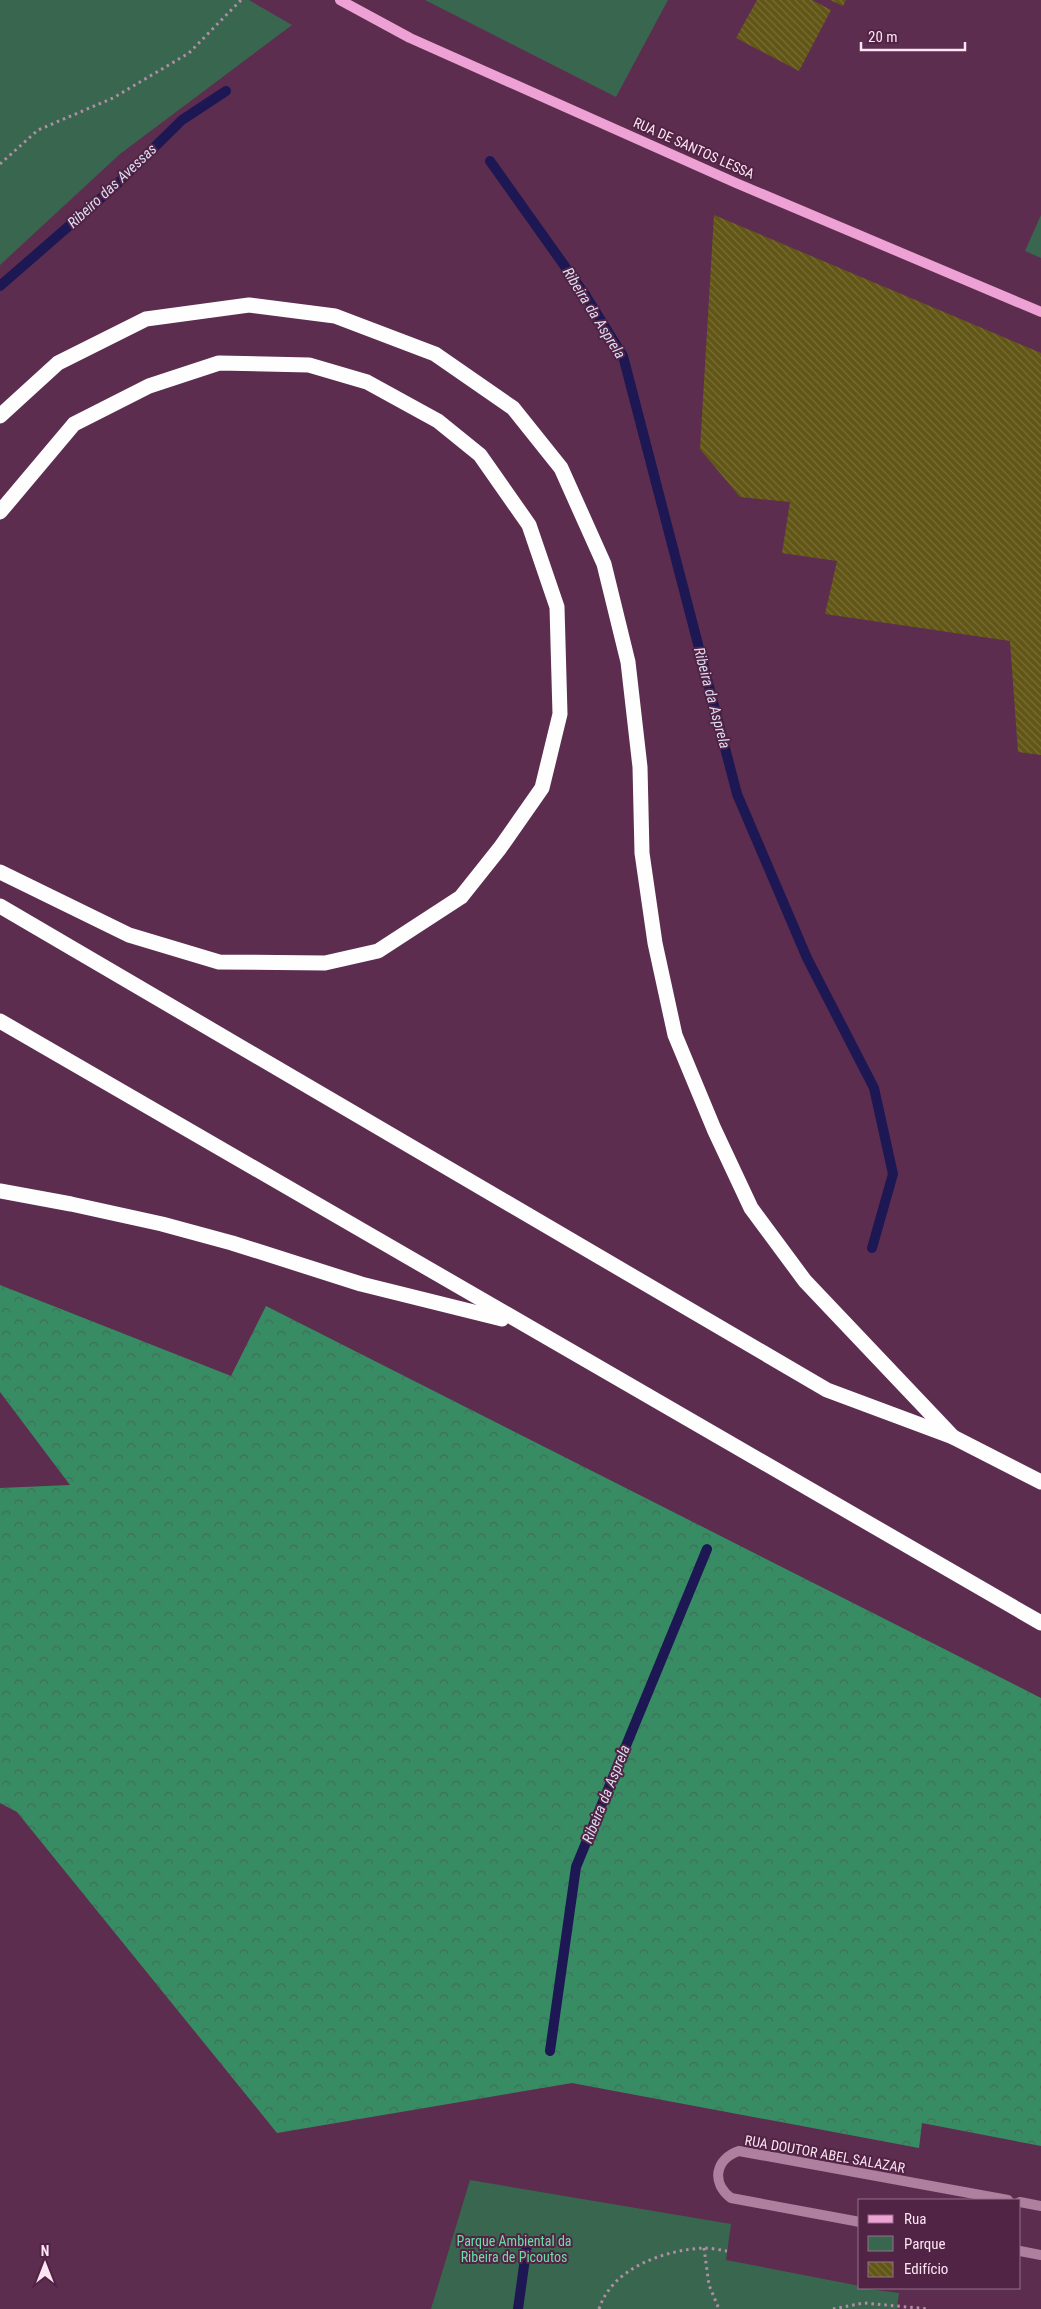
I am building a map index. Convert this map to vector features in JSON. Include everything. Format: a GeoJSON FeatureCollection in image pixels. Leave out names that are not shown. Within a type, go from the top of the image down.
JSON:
{"type":"FeatureCollection","features":[{"type":"Feature","properties":{"kind":"highway"},"geometry":{"type":"LineString","coordinates":[[0,416],[58,363],[146,319],[249,305],[336,316],[435,354],[513,408],[561,468],[604,564],[628,662],[640,768],[642,853],[655,943],[675,1035],[714,1129],[751,1208],[805,1281],[953,1437]]}},
{"type":"Feature","properties":{"kind":"highway"},"geometry":{"type":"LineString","coordinates":[[0,512],[74,424],[149,386],[219,363],[309,365],[367,382],[438,421],[480,455],[529,525],[557,607],[560,714],[542,788],[500,848],[461,897],[378,951],[326,963],[219,962],[130,935],[0,872]]}},
{"type":"Feature","properties":{"kind":"highway"},"geometry":{"type":"LineString","coordinates":[[0,906],[827,1390],[953,1437],[1041,1482]]}},
{"type":"Feature","properties":{"kind":"highway"},"geometry":{"type":"LineString","coordinates":[[0,1021],[518,1323],[1041,1623]]}},
{"type":"Feature","properties":{"kind":"highway"},"geometry":{"type":"LineString","coordinates":[[0,1191],[162,1224],[232,1243],[361,1284],[518,1323]]}},
{"type":"Feature","properties":{"kind":"main road","name":"RUA DE SANTOS LESSA"},"geometry":{"type":"LineString","coordinates":[[340,0],[410,38],[745,186],[1041,312]]}},
{"type":"Feature","properties":{"kind":"street","name":"RUA DOUTOR ABEL SALAZAR"},"geometry":{"type":"LineString","coordinates":[[858,2222],[731,2198],[720,2185],[718,2169],[723,2160],[730,2154],[739,2151],[1003,2199]]}},
{"type":"Feature","properties":{"kind":"street"},"geometry":{"type":"LineString","coordinates":[[1021,2202],[1041,2206]]}},
{"type":"Feature","properties":{"kind":"street"},"geometry":{"type":"LineString","coordinates":[[1021,2251],[1041,2255]]}},
{"type":"Feature","properties":{"kind":"path"},"geometry":{"type":"LineString","coordinates":[[0,164],[38,130],[113,98],[189,53],[241,0]]}},
{"type":"Feature","properties":{"kind":"path"},"geometry":{"type":"LineString","coordinates":[[599,2309],[618,2278],[658,2256],[704,2248],[727,2251]]}},
{"type":"Feature","properties":{"kind":"path"},"geometry":{"type":"LineString","coordinates":[[704,2248],[709,2285],[719,2309]]}},
{"type":"Feature","properties":{"kind":"path"},"geometry":{"type":"LineString","coordinates":[[833,2309],[864,2302],[929,2309]]}},
{"type":"Feature","properties":{"kind":"green space"},"geometry":{"type":"Polygon","coordinates":[[[0,0],[249,0],[292,25],[120,154],[0,265],[0,0]]]}},
{"type":"Feature","properties":{"kind":"green space"},"geometry":{"type":"Polygon","coordinates":[[[425,0],[668,0],[616,97],[425,0]]]}},
{"type":"Feature","properties":{"kind":"green space"},"geometry":{"type":"Polygon","coordinates":[[[1041,215],[1041,258],[1025,251],[1041,215]]]}},
{"type":"Feature","properties":{"kind":"green space"},"geometry":{"type":"Polygon","coordinates":[[[0,1285],[231,1376],[266,1306],[1041,1698],[1041,2146],[922,2123],[919,2148],[572,2083],[277,2133],[17,1812],[0,1803],[0,1488],[70,1485],[0,1392],[0,1285]]]}},
{"type":"Feature","properties":{"kind":"green space","name":"Parque Ambiental da Ribeira de Picoutos"},"geometry":{"type":"Polygon","coordinates":[[[470,2180],[731,2224],[726,2260],[858,2286],[858,2289],[899,2293],[897,2309],[431,2309],[470,2180]]]}},
{"type":"Feature","properties":{"kind":"building"},"geometry":{"type":"Polygon","coordinates":[[[757,0],[812,0],[831,10],[799,71],[736,38],[757,0]]]}},
{"type":"Feature","properties":{"kind":"building"},"geometry":{"type":"Polygon","coordinates":[[[830,0],[846,0],[843,6],[830,0]]]}},
{"type":"Feature","properties":{"kind":"building"},"geometry":{"type":"Polygon","coordinates":[[[714,215],[1041,353],[1041,755],[1018,752],[1010,641],[825,614],[837,561],[782,553],[790,502],[740,497],[700,449],[714,215]]]}},
{"type":"Feature","properties":{"kind":"waterway","name":"Ribeiro das Avessas"},"geometry":{"type":"LineString","coordinates":[[0,286],[116,185],[182,120],[226,91]]}},
{"type":"Feature","properties":{"kind":"waterway","name":"Ribeira da Asprela"},"geometry":{"type":"LineString","coordinates":[[490,161],[586,296],[623,356],[737,794],[807,958],[874,1088],[893,1174],[872,1248]]}},
{"type":"Feature","properties":{"kind":"waterway","name":"Ribeira da Asprela"},"geometry":{"type":"LineString","coordinates":[[550,2051],[576,1867],[707,1549]]}},
{"type":"Feature","properties":{"kind":"waterway","name":"Ribeira da Asprela"},"geometry":{"type":"LineString","coordinates":[[518,2309],[527,2244]]}}]}
